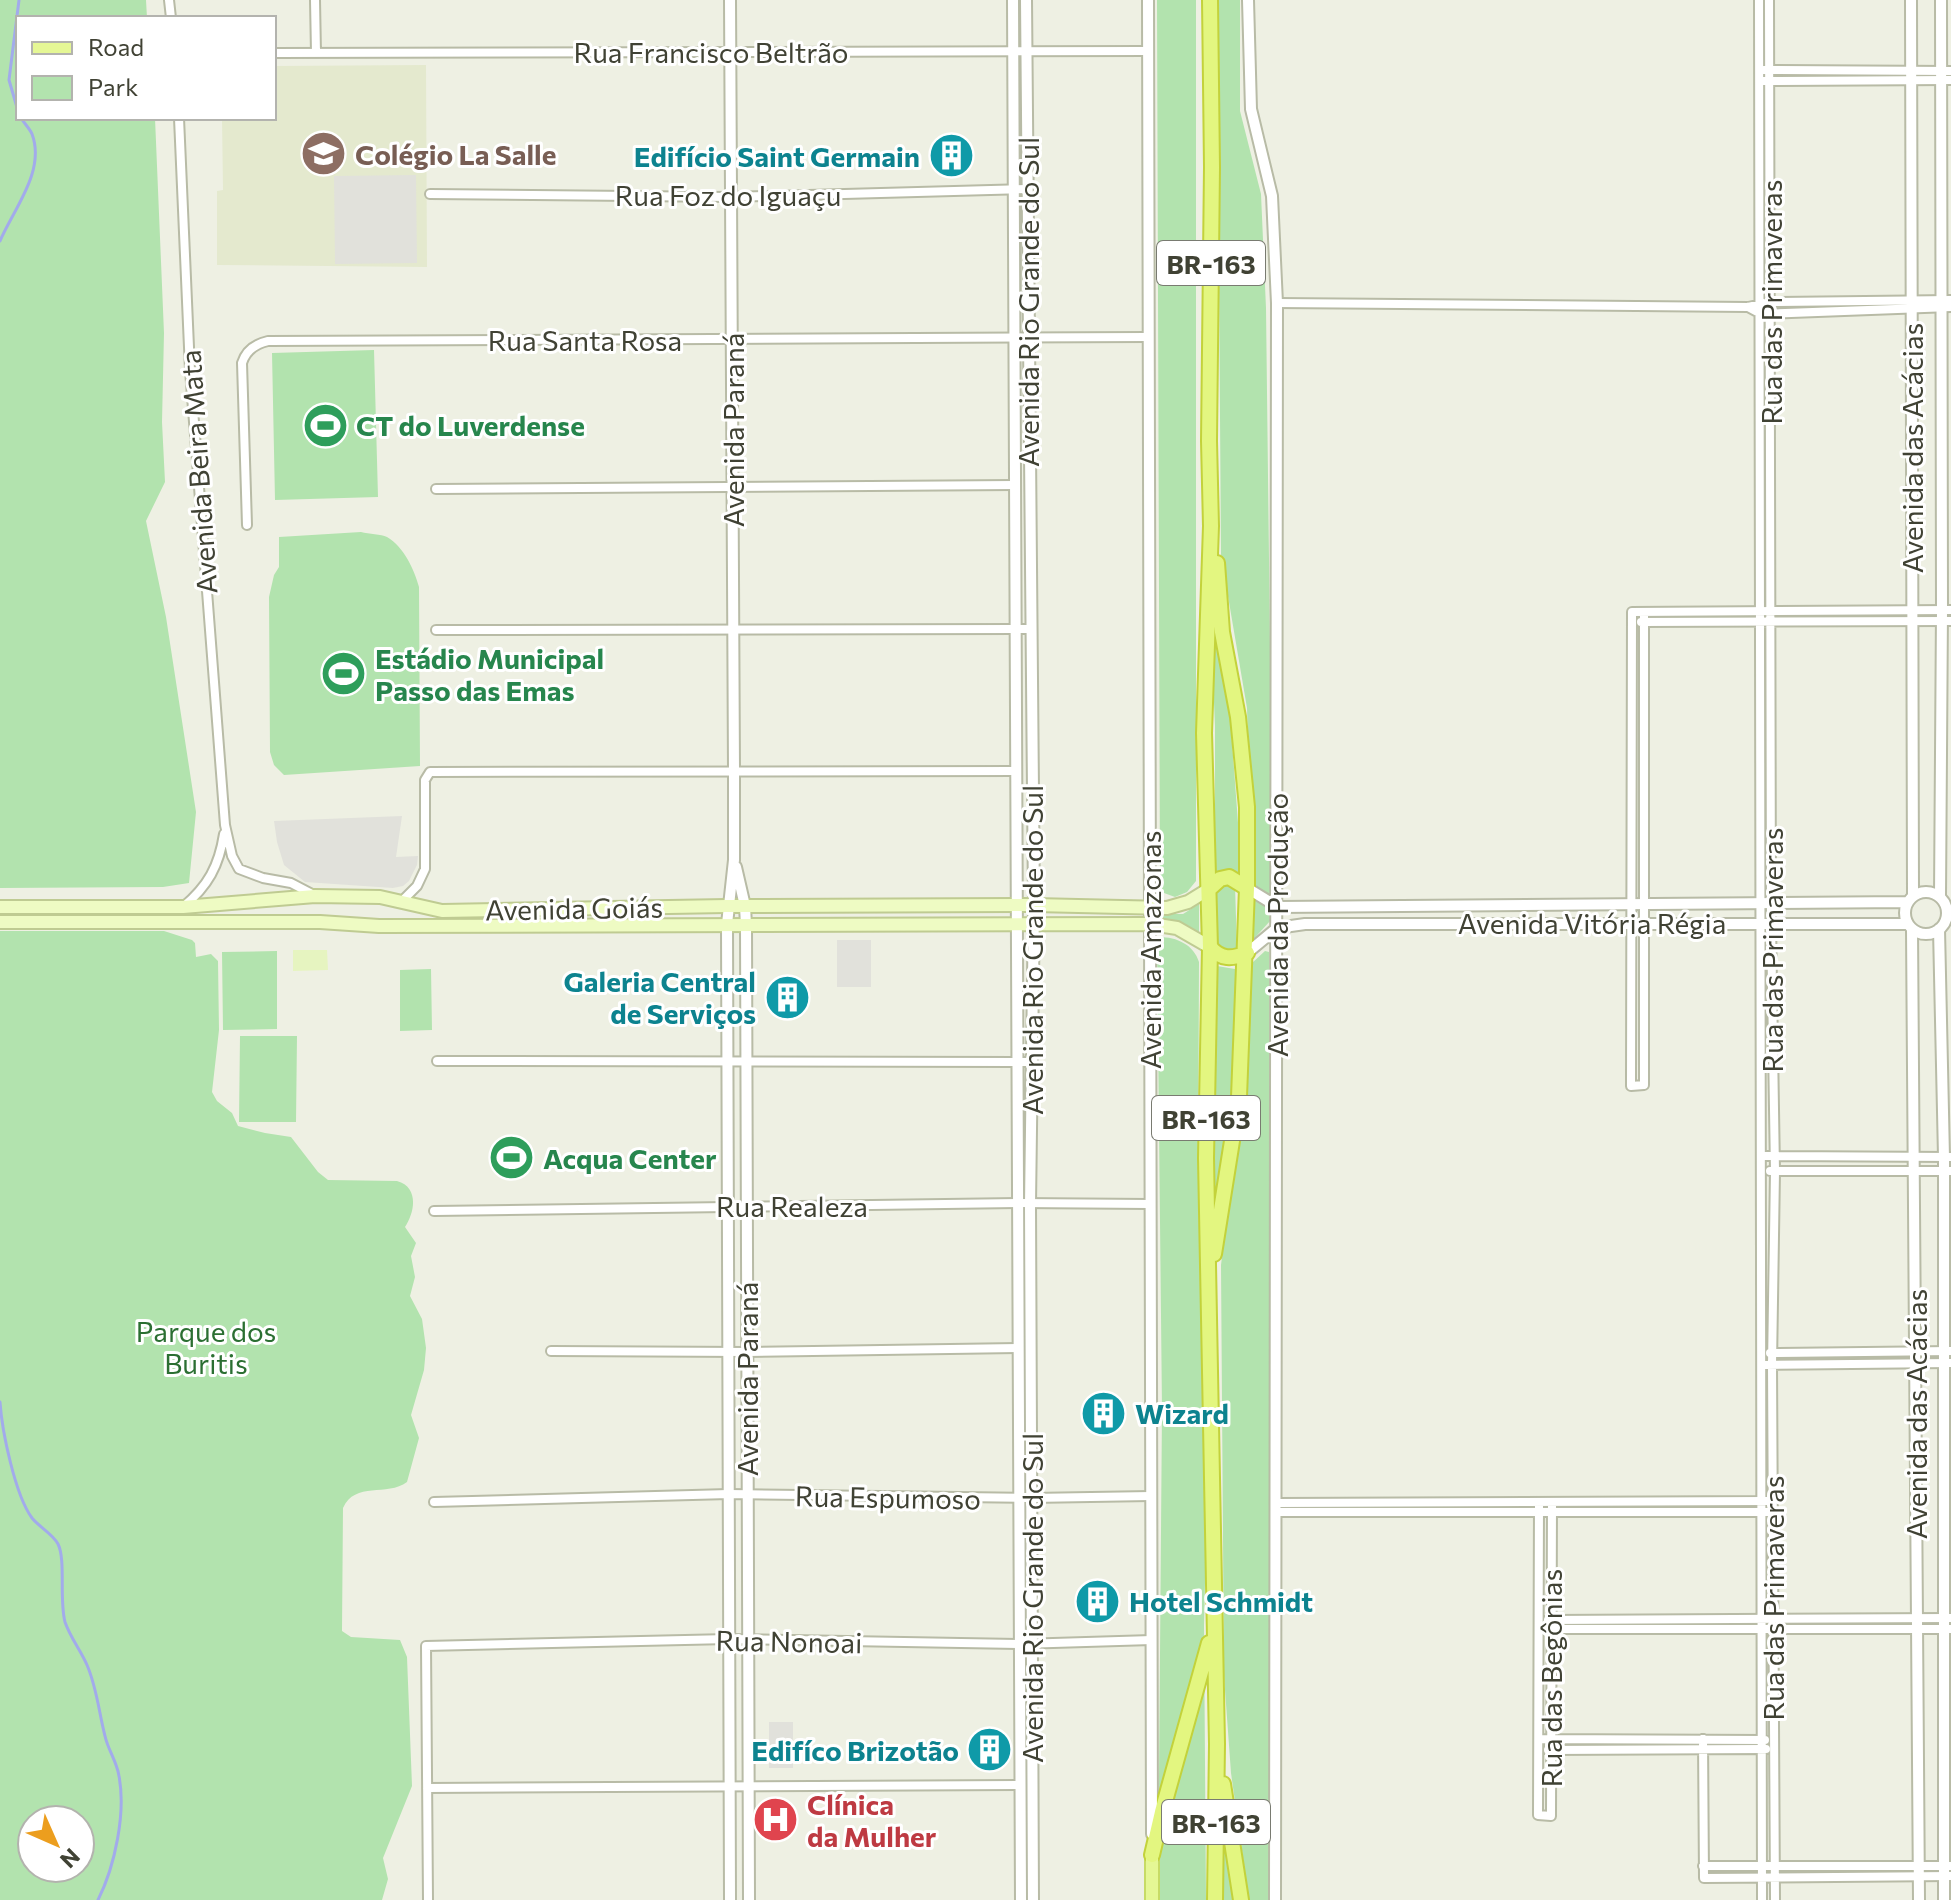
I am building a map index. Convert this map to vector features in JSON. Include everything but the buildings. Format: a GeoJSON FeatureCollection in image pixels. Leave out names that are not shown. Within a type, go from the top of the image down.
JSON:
{"type":"FeatureCollection","features":[{"type":"Feature","properties":{"kind":"highway","name":"BR-163"},"geometry":{"type":"LineString","coordinates":[[1210,0],[1211,526],[1204,733],[1210,947],[1206,1158],[1217,1744],[1215,1900]]}},
{"type":"Feature","properties":{"kind":"highway","name":"BR-163"},"geometry":{"type":"LineString","coordinates":[[1208,1289],[1239,1097],[1247,953],[1247,807],[1241,747],[1222,632],[1211,526]]}},
{"type":"Feature","properties":{"kind":"highway"},"geometry":{"type":"LineString","coordinates":[[1209,889],[1220,879],[1229,877],[1247,888]]}},
{"type":"Feature","properties":{"kind":"highway"},"geometry":{"type":"LineString","coordinates":[[1210,947],[1225,958],[1247,953]]}},
{"type":"Feature","properties":{"kind":"highway"},"geometry":{"type":"LineString","coordinates":[[1152,1855],[1213,1627]]}},
{"type":"Feature","properties":{"kind":"highway"},"geometry":{"type":"LineString","coordinates":[[1217,1744],[1241,1900]]}},
{"type":"Feature","properties":{"kind":"main road","name":"Avenida Goiás"},"geometry":{"type":"LineString","coordinates":[[0,907],[183,907],[319,896],[380,897],[442,911],[727,906],[1167,908],[1188,902],[1209,889]]}},
{"type":"Feature","properties":{"kind":"main road"},"geometry":{"type":"LineString","coordinates":[[319,896],[320,922]]}},
{"type":"Feature","properties":{"kind":"main road"},"geometry":{"type":"LineString","coordinates":[[394,926],[402,911],[402,901]]}},
{"type":"Feature","properties":{"kind":"main road","name":"Avenida Goiás"},"geometry":{"type":"LineString","coordinates":[[0,922],[320,922],[394,926],[1151,924],[1177,928],[1210,947]]}},
{"type":"Feature","properties":{"kind":"main road","name":"Avenida Amazonas"},"geometry":{"type":"LineString","coordinates":[[1152,1855],[1152,1900]]}},
{"type":"Feature","properties":{"kind":"street"},"geometry":{"type":"LineString","coordinates":[[315,0],[316,53]]}},
{"type":"Feature","properties":{"kind":"street","name":"Avenida Paraná"},"geometry":{"type":"LineString","coordinates":[[730,0],[734,630],[734,860],[727,906],[730,1900]]}},
{"type":"Feature","properties":{"kind":"street","name":"Avenida Rio Grande do Sul"},"geometry":{"type":"LineString","coordinates":[[1013,0],[1015,923],[1031,1498],[1021,1785],[1021,1900]]}},
{"type":"Feature","properties":{"kind":"street","name":"Avenida Rio Grande do Sul"},"geometry":{"type":"LineString","coordinates":[[1026,0],[1034,905],[1019,1348],[1019,1498],[1033,1900]]}},
{"type":"Feature","properties":{"kind":"street","name":"Avenida Amazonas"},"geometry":{"type":"LineString","coordinates":[[1148,0],[1152,1855]]}},
{"type":"Feature","properties":{"kind":"street","name":"Avenida da Produção"},"geometry":{"type":"LineString","coordinates":[[1248,0],[1251,109],[1272,196],[1277,303],[1275,1900]]}},
{"type":"Feature","properties":{"kind":"street","name":"Rua das Primaveras"},"geometry":{"type":"LineString","coordinates":[[1759,0],[1764,70]]}},
{"type":"Feature","properties":{"kind":"street","name":"Rua das Primaveras"},"geometry":{"type":"LineString","coordinates":[[1766,903],[1772,623],[1766,611],[1761,303],[1764,70],[1769,0]]}},
{"type":"Feature","properties":{"kind":"street","name":"Avenida das Acácias"},"geometry":{"type":"LineString","coordinates":[[1910,899],[1913,622],[1911,0]]}},
{"type":"Feature","properties":{"kind":"street","name":"Avenida das Acácias"},"geometry":{"type":"LineString","coordinates":[[1941,0],[1946,76],[1945,901]]}},
{"type":"Feature","properties":{"kind":"street","name":"Rua Francisco Beltrão"},"geometry":{"type":"LineString","coordinates":[[276,53],[1148,51]]}},
{"type":"Feature","properties":{"kind":"street"},"geometry":{"type":"LineString","coordinates":[[1764,70],[1946,76]]}},
{"type":"Feature","properties":{"kind":"street"},"geometry":{"type":"LineString","coordinates":[[1764,81],[1912,75]]}},
{"type":"Feature","properties":{"kind":"street","name":"Rua das Primaveras"},"geometry":{"type":"LineString","coordinates":[[1764,81],[1771,302],[1766,611],[1762,623],[1766,903],[1761,1156],[1762,1354],[1767,1365]]}},
{"type":"Feature","properties":{"kind":"street","name":"Avenida Beira Mata"},"geometry":{"type":"LineString","coordinates":[[179,120],[190,370],[225,825],[232,856],[239,869],[263,878],[291,883],[319,896]]}},
{"type":"Feature","properties":{"kind":"street","name":"Rua Foz do Iguaçu"},"geometry":{"type":"LineString","coordinates":[[430,194],[730,197],[1027,189]]}},
{"type":"Feature","properties":{"kind":"street"},"geometry":{"type":"LineString","coordinates":[[1277,303],[1748,307],[1771,302],[1946,304]]}},
{"type":"Feature","properties":{"kind":"street"},"geometry":{"type":"LineString","coordinates":[[1748,307],[1761,314],[1771,314],[1912,304]]}},
{"type":"Feature","properties":{"kind":"street","name":"Rua Santa Rosa"},"geometry":{"type":"LineString","coordinates":[[247,525],[242,363],[248,351],[260,343],[1148,337]]}},
{"type":"Feature","properties":{"kind":"street"},"geometry":{"type":"LineString","coordinates":[[436,489],[1015,485]]}},
{"type":"Feature","properties":{"kind":"street"},"geometry":{"type":"LineString","coordinates":[[1632,622],[1644,617],[1766,611],[1913,610],[1947,616]]}},
{"type":"Feature","properties":{"kind":"street"},"geometry":{"type":"LineString","coordinates":[[1644,617],[1644,1085],[1631,1086],[1632,612],[1644,617],[1762,623],[1913,622],[1947,616]]}},
{"type":"Feature","properties":{"kind":"street"},"geometry":{"type":"LineString","coordinates":[[436,630],[1031,629]]}},
{"type":"Feature","properties":{"kind":"street"},"geometry":{"type":"LineString","coordinates":[[402,901],[417,886],[425,869],[425,780],[430,772],[1017,771]]}},
{"type":"Feature","properties":{"kind":"street","name":"Avenida Beira Mata"},"geometry":{"type":"LineString","coordinates":[[183,907],[212,876],[218,863],[225,825]]}},
{"type":"Feature","properties":{"kind":"street","name":"Avenida Paraná"},"geometry":{"type":"LineString","coordinates":[[734,860],[745,906],[746,925],[749,1900]]}},
{"type":"Feature","properties":{"kind":"street"},"geometry":{"type":"LineString","coordinates":[[1247,888],[1278,907]]}},
{"type":"Feature","properties":{"kind":"street"},"geometry":{"type":"LineString","coordinates":[[1928,891],[1945,901],[1945,925],[1930,934],[1910,926],[1905,910],[1910,899],[1928,891]]}},
{"type":"Feature","properties":{"kind":"street","name":"Avenida Vitória Régia"},"geometry":{"type":"LineString","coordinates":[[1278,907],[1910,899]]}},
{"type":"Feature","properties":{"kind":"street","name":"Avenida Vitória Régia"},"geometry":{"type":"LineString","coordinates":[[1277,928],[1305,924],[1631,922],[1910,926]]}},
{"type":"Feature","properties":{"kind":"street","name":"Rua das Primaveras"},"geometry":{"type":"LineString","coordinates":[[1766,922],[1775,1171],[1772,1353],[1767,1365],[1768,1629],[1774,1744],[1775,1900]]}},
{"type":"Feature","properties":{"kind":"street","name":"Avenida das Acácias"},"geometry":{"type":"LineString","coordinates":[[1944,1900],[1948,1871],[1945,925]]}},
{"type":"Feature","properties":{"kind":"street","name":"Avenida das Acácias"},"geometry":{"type":"LineString","coordinates":[[1910,926],[1915,1157],[1919,1900]]}},
{"type":"Feature","properties":{"kind":"street"},"geometry":{"type":"LineString","coordinates":[[1247,953],[1277,928]]}},
{"type":"Feature","properties":{"kind":"street"},"geometry":{"type":"LineString","coordinates":[[437,1061],[1031,1062]]}},
{"type":"Feature","properties":{"kind":"street"},"geometry":{"type":"LineString","coordinates":[[1761,1156],[1947,1157]]}},
{"type":"Feature","properties":{"kind":"street"},"geometry":{"type":"LineString","coordinates":[[1761,1171],[1947,1171]]}},
{"type":"Feature","properties":{"kind":"street","name":"Rua Realeza"},"geometry":{"type":"LineString","coordinates":[[434,1211],[1150,1204]]}},
{"type":"Feature","properties":{"kind":"street"},"geometry":{"type":"LineString","coordinates":[[551,1351],[1019,1348]]}},
{"type":"Feature","properties":{"kind":"street"},"geometry":{"type":"LineString","coordinates":[[1762,1354],[1916,1351],[1947,1357]]}},
{"type":"Feature","properties":{"kind":"street"},"geometry":{"type":"LineString","coordinates":[[1767,1365],[1916,1363],[1947,1357]]}},
{"type":"Feature","properties":{"kind":"street","name":"Rua Espumoso"},"geometry":{"type":"LineString","coordinates":[[434,1502],[729,1494],[1019,1498],[1151,1496]]}},
{"type":"Feature","properties":{"kind":"street"},"geometry":{"type":"LineString","coordinates":[[1276,1508],[1767,1501]]}},
{"type":"Feature","properties":{"kind":"street","name":"Rua das Begônias"},"geometry":{"type":"LineString","coordinates":[[1539,1502],[1538,1815],[1551,1816],[1552,1502]]}},
{"type":"Feature","properties":{"kind":"street"},"geometry":{"type":"LineString","coordinates":[[1276,1508],[1767,1512]]}},
{"type":"Feature","properties":{"kind":"street"},"geometry":{"type":"LineString","coordinates":[[1539,1625],[1768,1618],[1918,1624]]}},
{"type":"Feature","properties":{"kind":"street"},"geometry":{"type":"LineString","coordinates":[[1553,1624],[1768,1629],[1947,1624]]}},
{"type":"Feature","properties":{"kind":"street","name":"Rua das Primaveras"},"geometry":{"type":"LineString","coordinates":[[1762,1900],[1762,1744],[1768,1629]]}},
{"type":"Feature","properties":{"kind":"street","name":"Rua Nonoai"},"geometry":{"type":"LineString","coordinates":[[427,1788],[426,1646],[729,1639],[1026,1644],[1152,1640]]}},
{"type":"Feature","properties":{"kind":"street"},"geometry":{"type":"LineString","coordinates":[[1539,1739],[1703,1739],[1774,1744]]}},
{"type":"Feature","properties":{"kind":"street"},"geometry":{"type":"LineString","coordinates":[[1703,1739],[1704,1878],[1919,1871]]}},
{"type":"Feature","properties":{"kind":"street"},"geometry":{"type":"LineString","coordinates":[[1539,1750],[1703,1750],[1762,1744]]}},
{"type":"Feature","properties":{"kind":"street"},"geometry":{"type":"LineString","coordinates":[[428,1900],[427,1788],[1021,1785]]}},
{"type":"Feature","properties":{"kind":"street"},"geometry":{"type":"LineString","coordinates":[[1703,1866],[1775,1865],[1948,1871]]}},
{"type":"Feature","properties":{"kind":"shaded area","name":"Colégio La Salle"},"geometry":{"type":"Polygon","coordinates":[[[426,65],[427,267],[217,265],[217,191],[223,190],[222,120],[276,120],[276,66],[426,65]]]}},
{"type":"Feature","properties":{"kind":"shaded area"},"geometry":{"type":"Polygon","coordinates":[[[416,175],[417,263],[335,264],[334,176],[416,175]]]}},
{"type":"Feature","properties":{"kind":"shaded area"},"geometry":{"type":"Polygon","coordinates":[[[402,816],[396,857],[418,856],[417,865],[409,881],[393,888],[305,882],[284,865],[274,821],[402,816]]]}},
{"type":"Feature","properties":{"kind":"shaded area"},"geometry":{"type":"Polygon","coordinates":[[[837,940],[871,940],[871,987],[837,987],[837,940]]]}},
{"type":"Feature","properties":{"kind":"shaded area"},"geometry":{"type":"Polygon","coordinates":[[[769,1722],[793,1722],[793,1768],[769,1768],[769,1722]]]}},
{"type":"Feature","properties":{"kind":"green space"},"geometry":{"type":"Polygon","coordinates":[[[0,0],[146,0],[147,16],[16,16],[16,120],[155,120],[164,333],[162,422],[165,482],[146,521],[166,617],[196,812],[189,883],[163,887],[0,888],[0,0]]]}},
{"type":"Feature","properties":{"kind":"green space"},"geometry":{"type":"Polygon","coordinates":[[[1157,0],[1196,0],[1196,881],[1187,892],[1175,897],[1164,893],[1160,885],[1157,0]]]}},
{"type":"Feature","properties":{"kind":"green space"},"geometry":{"type":"Polygon","coordinates":[[[1217,0],[1240,0],[1240,111],[1261,194],[1266,308],[1273,894],[1261,892],[1252,884],[1247,708],[1221,555],[1217,0]]]}},
{"type":"Feature","properties":{"kind":"green space","name":"CT do Luverdense"},"geometry":{"type":"Polygon","coordinates":[[[374,350],[378,497],[275,500],[272,353],[374,350]]]}},
{"type":"Feature","properties":{"kind":"green space","name":"Estádio Municipal Passo das Emas"},"geometry":{"type":"Polygon","coordinates":[[[361,532],[393,541],[408,559],[419,587],[420,766],[284,775],[274,765],[270,752],[269,597],[279,567],[279,537],[361,532]]]}},
{"type":"Feature","properties":{"kind":"green space"},"geometry":{"type":"Polygon","coordinates":[[[1210,610],[1227,674],[1242,877],[1215,878],[1215,726],[1210,610]]]}},
{"type":"Feature","properties":{"kind":"green space"},"geometry":{"type":"Polygon","coordinates":[[[1221,884],[1235,885],[1237,950],[1233,953],[1215,947],[1212,891],[1221,884]]]}},
{"type":"Feature","properties":{"kind":"green space"},"geometry":{"type":"Polygon","coordinates":[[[1252,894],[1267,908],[1270,921],[1251,942],[1252,894]]]}},
{"type":"Feature","properties":{"kind":"green space"},"geometry":{"type":"Polygon","coordinates":[[[1199,904],[1199,933],[1180,924],[1157,922],[1157,914],[1183,914],[1199,904]]]}},
{"type":"Feature","properties":{"kind":"green space","name":"Parque dos Buritis"},"geometry":{"type":"Polygon","coordinates":[[[0,931],[164,931],[192,940],[196,957],[211,954],[218,961],[219,1030],[212,1092],[217,1101],[232,1113],[238,1126],[291,1137],[328,1180],[397,1181],[412,1194],[413,1207],[405,1227],[416,1243],[411,1256],[415,1277],[410,1296],[422,1319],[426,1348],[424,1370],[411,1415],[419,1438],[407,1482],[390,1489],[355,1495],[343,1508],[342,1631],[351,1637],[400,1640],[407,1657],[412,1786],[383,1858],[388,1879],[382,1900],[0,1900],[0,931]]]}},
{"type":"Feature","properties":{"kind":"green space"},"geometry":{"type":"Polygon","coordinates":[[[1159,937],[1184,943],[1199,962],[1198,1190],[1207,1499],[1204,1625],[1206,1900],[1158,1900],[1162,1409],[1159,937]]]}},
{"type":"Feature","properties":{"kind":"green space"},"geometry":{"type":"Polygon","coordinates":[[[277,951],[277,1029],[223,1030],[222,952],[277,951]]]}},
{"type":"Feature","properties":{"kind":"green space"},"geometry":{"type":"Polygon","coordinates":[[[1265,951],[1269,952],[1270,1900],[1249,1900],[1231,1773],[1224,1676],[1221,1265],[1247,1058],[1252,963],[1265,951]]]}},
{"type":"Feature","properties":{"kind":"green space"},"geometry":{"type":"Polygon","coordinates":[[[1217,966],[1235,969],[1236,1034],[1229,1130],[1215,1225],[1212,1207],[1217,966]]]}},
{"type":"Feature","properties":{"kind":"green space"},"geometry":{"type":"Polygon","coordinates":[[[431,969],[432,1030],[400,1031],[400,970],[431,969]]]}},
{"type":"Feature","properties":{"kind":"green space"},"geometry":{"type":"Polygon","coordinates":[[[240,1036],[297,1036],[296,1122],[239,1122],[240,1036]]]}},
{"type":"Feature","properties":{"kind":"green space"},"geometry":{"type":"Polygon","coordinates":[[[1215,1770],[1234,1900],[1220,1900],[1215,1770]]]}},
{"type":"Feature","properties":{"kind":"sand"},"geometry":{"type":"Polygon","coordinates":[[[293,950],[327,950],[328,970],[293,971],[293,950]]]}},
{"type":"Feature","properties":{"kind":"waterway"},"geometry":{"type":"LineString","coordinates":[[17,16],[19,0]]}},
{"type":"Feature","properties":{"kind":"waterway"},"geometry":{"type":"LineString","coordinates":[[16,24],[9,80],[16,104]]}},
{"type":"Feature","properties":{"kind":"waterway"},"geometry":{"type":"LineString","coordinates":[[0,241],[26,190],[35,162],[32,134],[22,120]]}},
{"type":"Feature","properties":{"kind":"waterway"},"geometry":{"type":"LineString","coordinates":[[0,1402],[3,1429],[20,1494],[32,1518],[58,1544],[65,1622],[90,1674],[106,1741],[119,1776],[121,1806],[118,1839],[98,1900]]}},
{"type":"Feature","properties":{"kind":"place","name":"Colégio La Salle"},"geometry":{"type":"Point","coordinates":[324,154]}},
{"type":"Feature","properties":{"kind":"place","name":"Edifício Saint Germain"},"geometry":{"type":"Point","coordinates":[951,156]}},
{"type":"Feature","properties":{"kind":"place","name":"CT do Luverdense"},"geometry":{"type":"Point","coordinates":[325,425]}},
{"type":"Feature","properties":{"kind":"place","name":"Estádio Municipal Passo das Emas"},"geometry":{"type":"Point","coordinates":[344,674]}},
{"type":"Feature","properties":{"kind":"place","name":"Galeria Central de Serviços"},"geometry":{"type":"Point","coordinates":[787,997]}},
{"type":"Feature","properties":{"kind":"place","name":"Acqua Center"},"geometry":{"type":"Point","coordinates":[512,1158]}},
{"type":"Feature","properties":{"kind":"place","name":"Wizard"},"geometry":{"type":"Point","coordinates":[1104,1413]}},
{"type":"Feature","properties":{"kind":"place","name":"Hotel Schmidt"},"geometry":{"type":"Point","coordinates":[1098,1601]}},
{"type":"Feature","properties":{"kind":"place","name":"Edifíco Brizotão"},"geometry":{"type":"Point","coordinates":[990,1750]}},
{"type":"Feature","properties":{"kind":"place","name":"Clínica da Mulher"},"geometry":{"type":"Point","coordinates":[776,1820]}}]}
